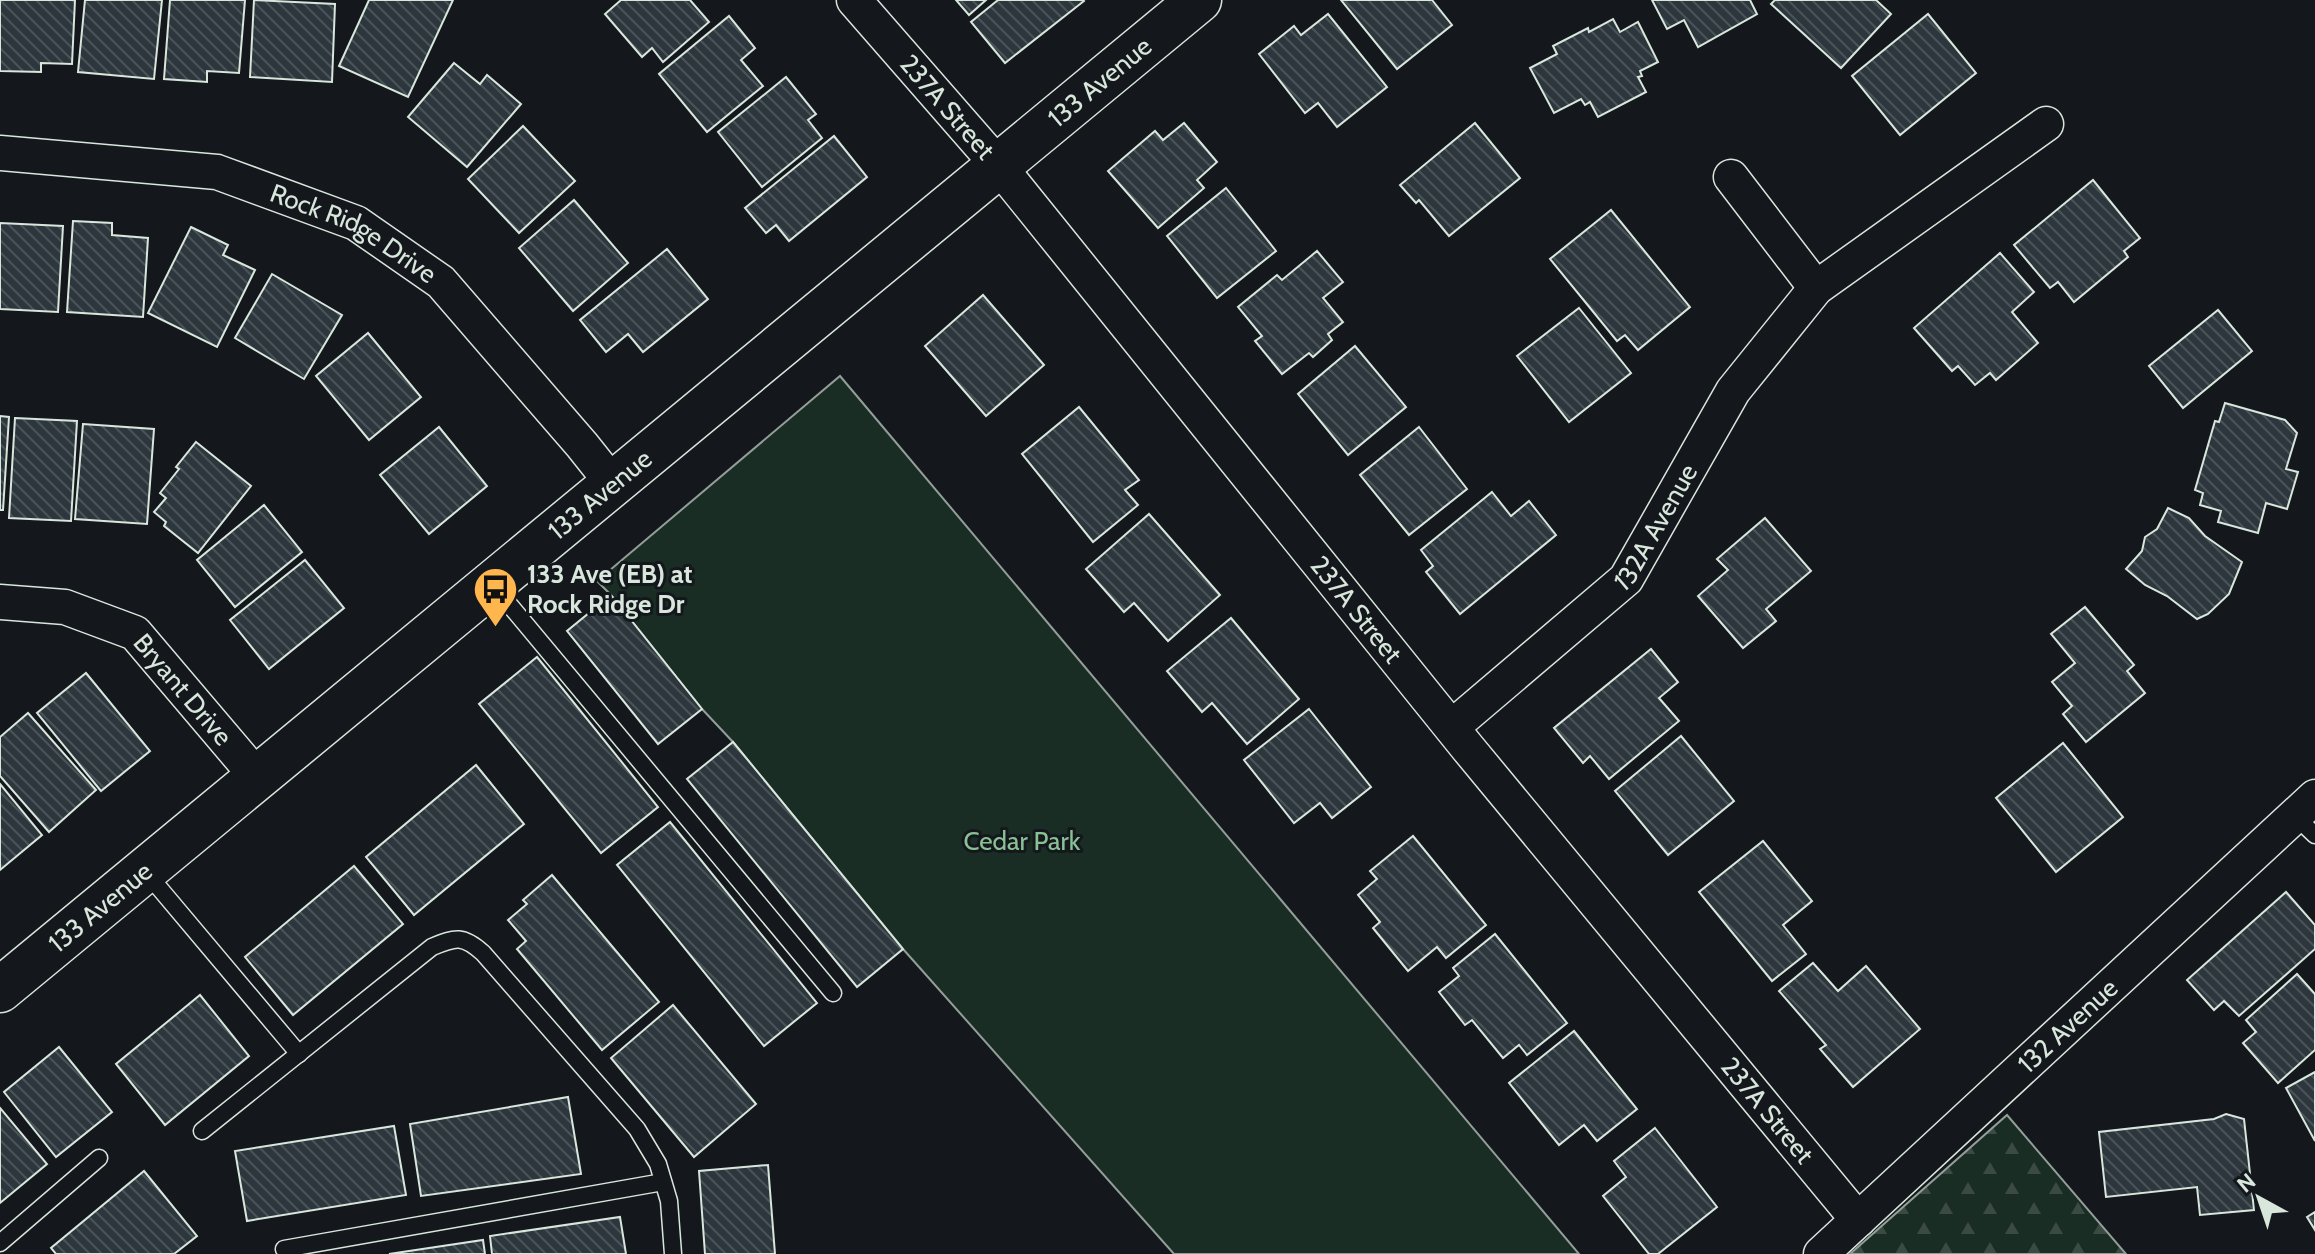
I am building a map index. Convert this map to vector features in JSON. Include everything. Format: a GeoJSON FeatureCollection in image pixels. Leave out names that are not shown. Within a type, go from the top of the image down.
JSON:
{"type":"FeatureCollection","features":[{"type":"Feature","properties":{"kind":"street","name":"237A Street"},"geometry":{"type":"LineString","coordinates":[[854,0],[998,165],[1452,727],[1858,1220]]}},
{"type":"Feature","properties":{"kind":"street","name":"133 Avenue"},"geometry":{"type":"LineString","coordinates":[[0,990],[1199,0]]}},
{"type":"Feature","properties":{"kind":"street","name":"132A Avenue"},"geometry":{"type":"LineString","coordinates":[[1452,727],[1626,579],[1733,391],[1816,288],[2046,124]]}},
{"type":"Feature","properties":{"kind":"street","name":"Rock Ridge Drive"},"geometry":{"type":"LineString","coordinates":[[0,153],[217,172],[356,223],[441,282],[613,484]]}},
{"type":"Feature","properties":{"kind":"street"},"geometry":{"type":"LineString","coordinates":[[1731,177],[1816,288]]}},
{"type":"Feature","properties":{"kind":"street","name":"Bryant Drive"},"geometry":{"type":"LineString","coordinates":[[0,602],[65,607],[135,633],[258,778]]}},
{"type":"Feature","properties":{"kind":"street","name":"132 Avenue"},"geometry":{"type":"LineString","coordinates":[[1821,1254],[2308,816]]}},
{"type":"Feature","properties":{"kind":"lane"},"geometry":{"type":"LineString","coordinates":[[492,584],[833,993]]}},
{"type":"Feature","properties":{"kind":"lane"},"geometry":{"type":"LineString","coordinates":[[145,871],[299,1054]]}},
{"type":"Feature","properties":{"kind":"lane"},"geometry":{"type":"LineString","coordinates":[[202,1131],[432,947],[454,938],[470,941],[637,1129],[658,1164],[669,1201],[673,1254]]}},
{"type":"Feature","properties":{"kind":"lane"},"geometry":{"type":"LineString","coordinates":[[0,1243],[99,1158]]}},
{"type":"Feature","properties":{"kind":"lane"},"geometry":{"type":"LineString","coordinates":[[284,1249],[663,1182]]}},
{"type":"Feature","properties":{"kind":"green space","name":"Cedar Park"},"geometry":{"type":"Polygon","coordinates":[[[840,376],[1579,1254],[1174,1254],[903,949],[597,581],[840,376]]]}},
{"type":"Feature","properties":{"kind":"green space"},"geometry":{"type":"Polygon","coordinates":[[[2007,1115],[2126,1254],[1850,1254],[2007,1115]]]}},
{"type":"Feature","properties":{"kind":"building"},"geometry":{"type":"Polygon","coordinates":[[[0,0],[75,0],[72,64],[41,63],[41,72],[0,71],[0,0]]]}},
{"type":"Feature","properties":{"kind":"building"},"geometry":{"type":"Polygon","coordinates":[[[85,0],[162,0],[154,79],[78,72],[85,0]]]}},
{"type":"Feature","properties":{"kind":"building"},"geometry":{"type":"Polygon","coordinates":[[[170,0],[245,0],[239,73],[207,71],[207,82],[164,79],[170,0]]]}},
{"type":"Feature","properties":{"kind":"building"},"geometry":{"type":"Polygon","coordinates":[[[254,0],[335,4],[332,82],[250,77],[254,0]]]}},
{"type":"Feature","properties":{"kind":"building"},"geometry":{"type":"Polygon","coordinates":[[[369,0],[453,0],[408,97],[339,66],[369,0]]]}},
{"type":"Feature","properties":{"kind":"building"},"geometry":{"type":"Polygon","coordinates":[[[621,0],[690,0],[709,22],[663,62],[652,48],[642,57],[605,14],[621,0]]]}},
{"type":"Feature","properties":{"kind":"building"},"geometry":{"type":"Polygon","coordinates":[[[956,0],[986,0],[969,15],[956,0]]]}},
{"type":"Feature","properties":{"kind":"building"},"geometry":{"type":"Polygon","coordinates":[[[998,0],[1084,1],[1005,63],[971,22],[998,0]]]}},
{"type":"Feature","properties":{"kind":"building"},"geometry":{"type":"Polygon","coordinates":[[[1341,0],[1432,0],[1452,25],[1397,69],[1341,0]]]}},
{"type":"Feature","properties":{"kind":"building"},"geometry":{"type":"Polygon","coordinates":[[[1652,0],[1750,0],[1757,14],[1698,47],[1684,20],[1667,29],[1652,0]]]}},
{"type":"Feature","properties":{"kind":"building"},"geometry":{"type":"Polygon","coordinates":[[[1775,0],[1876,0],[1891,14],[1841,68],[1771,4],[1775,0]]]}},
{"type":"Feature","properties":{"kind":"building"},"geometry":{"type":"Polygon","coordinates":[[[1328,14],[1387,87],[1337,127],[1318,103],[1305,113],[1259,54],[1294,26],[1301,35],[1328,14]]]}},
{"type":"Feature","properties":{"kind":"building"},"geometry":{"type":"Polygon","coordinates":[[[1928,14],[1976,73],[1900,135],[1852,76],[1928,14]]]}},
{"type":"Feature","properties":{"kind":"building"},"geometry":{"type":"Polygon","coordinates":[[[729,16],[755,48],[741,60],[763,86],[707,132],[659,74],[729,16]]]}},
{"type":"Feature","properties":{"kind":"building"},"geometry":{"type":"Polygon","coordinates":[[[1613,19],[1620,32],[1638,22],[1658,62],[1640,71],[1642,76],[1638,77],[1646,92],[1598,117],[1590,102],[1585,105],[1581,99],[1554,113],[1530,68],[1557,54],[1553,46],[1613,19]]]}},
{"type":"Feature","properties":{"kind":"building"},"geometry":{"type":"Polygon","coordinates":[[[454,63],[480,84],[487,75],[521,104],[467,167],[408,117],[454,63]]]}},
{"type":"Feature","properties":{"kind":"building"},"geometry":{"type":"Polygon","coordinates":[[[786,77],[816,114],[808,120],[822,138],[762,187],[718,132],[786,77]]]}},
{"type":"Feature","properties":{"kind":"building"},"geometry":{"type":"Polygon","coordinates":[[[1184,123],[1217,162],[1197,180],[1204,188],[1158,228],[1108,171],[1155,131],[1163,140],[1184,123]]]}},
{"type":"Feature","properties":{"kind":"building"},"geometry":{"type":"Polygon","coordinates":[[[1475,123],[1520,178],[1449,236],[1419,200],[1416,203],[1400,185],[1475,123]]]}},
{"type":"Feature","properties":{"kind":"building"},"geometry":{"type":"Polygon","coordinates":[[[523,126],[575,181],[519,233],[468,179],[523,126]]]}},
{"type":"Feature","properties":{"kind":"building"},"geometry":{"type":"Polygon","coordinates":[[[834,136],[867,177],[789,241],[776,225],[766,233],[745,208],[834,136]]]}},
{"type":"Feature","properties":{"kind":"building"},"geometry":{"type":"Polygon","coordinates":[[[2093,180],[2140,238],[2124,251],[2128,257],[2074,302],[2058,282],[2050,288],[2014,245],[2093,180]]]}},
{"type":"Feature","properties":{"kind":"building"},"geometry":{"type":"Polygon","coordinates":[[[1226,188],[1276,251],[1217,298],[1167,236],[1226,188]]]}},
{"type":"Feature","properties":{"kind":"building"},"geometry":{"type":"Polygon","coordinates":[[[574,200],[628,263],[573,311],[519,248],[574,200]]]}},
{"type":"Feature","properties":{"kind":"building"},"geometry":{"type":"Polygon","coordinates":[[[1611,210],[1690,307],[1638,350],[1625,335],[1617,341],[1550,259],[1611,210]]]}},
{"type":"Feature","properties":{"kind":"building"},"geometry":{"type":"Polygon","coordinates":[[[73,221],[112,223],[112,235],[148,238],[143,317],[67,312],[73,221]]]}},
{"type":"Feature","properties":{"kind":"building"},"geometry":{"type":"Polygon","coordinates":[[[0,223],[63,226],[58,312],[0,309],[0,223]]]}},
{"type":"Feature","properties":{"kind":"building"},"geometry":{"type":"Polygon","coordinates":[[[191,227],[228,245],[223,255],[255,270],[217,347],[148,313],[191,227]]]}},
{"type":"Feature","properties":{"kind":"building"},"geometry":{"type":"Polygon","coordinates":[[[667,249],[708,299],[643,352],[628,334],[606,352],[580,320],[667,249]]]}},
{"type":"Feature","properties":{"kind":"building"},"geometry":{"type":"Polygon","coordinates":[[[1317,251],[1343,282],[1323,298],[1343,322],[1328,334],[1332,340],[1313,357],[1309,353],[1282,374],[1255,341],[1262,336],[1238,307],[1277,275],[1282,280],[1317,251]]]}},
{"type":"Feature","properties":{"kind":"building"},"geometry":{"type":"Polygon","coordinates":[[[2000,253],[2034,292],[2012,312],[2038,343],[1996,380],[1990,373],[1975,385],[1958,366],[1952,371],[1914,328],[2000,253]]]}},
{"type":"Feature","properties":{"kind":"building"},"geometry":{"type":"Polygon","coordinates":[[[272,274],[342,315],[304,379],[235,338],[272,274]]]}},
{"type":"Feature","properties":{"kind":"building"},"geometry":{"type":"Polygon","coordinates":[[[983,295],[1044,365],[986,416],[925,346],[983,295]]]}},
{"type":"Feature","properties":{"kind":"building"},"geometry":{"type":"Polygon","coordinates":[[[1579,308],[1631,373],[1569,422],[1517,356],[1579,308]]]}},
{"type":"Feature","properties":{"kind":"building"},"geometry":{"type":"Polygon","coordinates":[[[2218,310],[2252,351],[2183,408],[2149,366],[2218,310]]]}},
{"type":"Feature","properties":{"kind":"building"},"geometry":{"type":"Polygon","coordinates":[[[368,333],[421,397],[369,440],[316,376],[368,333]]]}},
{"type":"Feature","properties":{"kind":"building"},"geometry":{"type":"Polygon","coordinates":[[[1355,346],[1406,407],[1348,455],[1298,394],[1355,346]]]}},
{"type":"Feature","properties":{"kind":"building"},"geometry":{"type":"Polygon","coordinates":[[[2225,403],[2285,420],[2297,433],[2286,469],[2298,472],[2287,509],[2266,503],[2258,533],[2218,522],[2221,511],[2200,505],[2203,493],[2195,490],[2215,421],[2219,422],[2225,403]]]}},
{"type":"Feature","properties":{"kind":"building"},"geometry":{"type":"Polygon","coordinates":[[[1079,407],[1139,480],[1125,490],[1138,505],[1093,542],[1022,454],[1079,407]]]}},
{"type":"Feature","properties":{"kind":"building"},"geometry":{"type":"Polygon","coordinates":[[[0,416],[9,417],[3,510],[0,510],[0,416]]]}},
{"type":"Feature","properties":{"kind":"building"},"geometry":{"type":"Polygon","coordinates":[[[15,418],[77,421],[71,521],[9,518],[15,418]]]}},
{"type":"Feature","properties":{"kind":"building"},"geometry":{"type":"Polygon","coordinates":[[[83,424],[154,429],[147,524],[75,519],[83,424]]]}},
{"type":"Feature","properties":{"kind":"building"},"geometry":{"type":"Polygon","coordinates":[[[439,427],[487,486],[429,534],[380,475],[439,427]]]}},
{"type":"Feature","properties":{"kind":"building"},"geometry":{"type":"Polygon","coordinates":[[[1419,427],[1467,489],[1409,535],[1360,475],[1419,427]]]}},
{"type":"Feature","properties":{"kind":"building"},"geometry":{"type":"Polygon","coordinates":[[[196,442],[251,486],[198,553],[164,526],[166,522],[154,512],[166,498],[160,493],[196,442]]]}},
{"type":"Feature","properties":{"kind":"building"},"geometry":{"type":"Polygon","coordinates":[[[1492,492],[1511,516],[1529,501],[1556,535],[1460,614],[1426,572],[1433,566],[1421,550],[1492,492]]]}},
{"type":"Feature","properties":{"kind":"building"},"geometry":{"type":"Polygon","coordinates":[[[264,505],[302,552],[235,607],[197,560],[264,505]]]}},
{"type":"Feature","properties":{"kind":"building"},"geometry":{"type":"Polygon","coordinates":[[[2168,508],[2189,518],[2205,536],[2242,562],[2229,594],[2208,614],[2197,619],[2126,569],[2142,551],[2145,537],[2157,529],[2168,508]]]}},
{"type":"Feature","properties":{"kind":"building"},"geometry":{"type":"Polygon","coordinates":[[[1149,514],[1220,595],[1168,641],[1134,603],[1124,612],[1086,569],[1149,514]]]}},
{"type":"Feature","properties":{"kind":"building"},"geometry":{"type":"Polygon","coordinates":[[[1765,518],[1811,571],[1766,609],[1776,621],[1743,648],[1698,596],[1728,570],[1717,559],[1765,518]]]}},
{"type":"Feature","properties":{"kind":"building"},"geometry":{"type":"Polygon","coordinates":[[[305,560],[344,608],[269,669],[230,620],[305,560]]]}},
{"type":"Feature","properties":{"kind":"building"},"geometry":{"type":"Polygon","coordinates":[[[611,595],[702,709],[658,744],[567,631],[611,595]]]}},
{"type":"Feature","properties":{"kind":"building"},"geometry":{"type":"Polygon","coordinates":[[[2085,607],[2134,665],[2127,671],[2145,693],[2086,742],[2063,714],[2072,706],[2052,682],[2075,663],[2051,634],[2085,607]]]}},
{"type":"Feature","properties":{"kind":"building"},"geometry":{"type":"Polygon","coordinates":[[[1231,618],[1299,699],[1247,744],[1212,703],[1202,712],[1167,671],[1231,618]]]}},
{"type":"Feature","properties":{"kind":"building"},"geometry":{"type":"Polygon","coordinates":[[[1651,649],[1678,682],[1659,698],[1679,721],[1609,779],[1590,756],[1583,763],[1554,728],[1651,649]]]}},
{"type":"Feature","properties":{"kind":"building"},"geometry":{"type":"Polygon","coordinates":[[[537,657],[658,807],[601,853],[479,704],[537,657]]]}},
{"type":"Feature","properties":{"kind":"building"},"geometry":{"type":"Polygon","coordinates":[[[86,673],[150,751],[101,791],[37,713],[86,673]]]}},
{"type":"Feature","properties":{"kind":"building"},"geometry":{"type":"Polygon","coordinates":[[[1309,709],[1371,787],[1332,818],[1320,803],[1294,823],[1244,760],[1309,709]]]}},
{"type":"Feature","properties":{"kind":"building"},"geometry":{"type":"Polygon","coordinates":[[[28,713],[96,790],[49,832],[0,776],[0,737],[28,713]]]}},
{"type":"Feature","properties":{"kind":"building"},"geometry":{"type":"Polygon","coordinates":[[[1681,736],[1734,801],[1668,855],[1615,791],[1681,736]]]}},
{"type":"Feature","properties":{"kind":"building"},"geometry":{"type":"Polygon","coordinates":[[[733,742],[903,949],[857,987],[687,779],[733,742]]]}},
{"type":"Feature","properties":{"kind":"building"},"geometry":{"type":"Polygon","coordinates":[[[2063,743],[2123,817],[2056,872],[1996,798],[2063,743]]]}},
{"type":"Feature","properties":{"kind":"building"},"geometry":{"type":"Polygon","coordinates":[[[476,765],[524,824],[414,915],[366,857],[476,765]]]}},
{"type":"Feature","properties":{"kind":"building"},"geometry":{"type":"Polygon","coordinates":[[[0,784],[42,835],[0,870],[0,784]]]}},
{"type":"Feature","properties":{"kind":"building"},"geometry":{"type":"Polygon","coordinates":[[[670,822],[817,1003],[764,1046],[617,865],[670,822]]]}},
{"type":"Feature","properties":{"kind":"building"},"geometry":{"type":"Polygon","coordinates":[[[1413,836],[1486,925],[1446,958],[1437,947],[1408,971],[1373,928],[1380,922],[1358,895],[1377,879],[1370,871],[1413,836]]]}},
{"type":"Feature","properties":{"kind":"building"},"geometry":{"type":"Polygon","coordinates":[[[1763,841],[1812,901],[1783,925],[1806,954],[1772,981],[1699,892],[1763,841]]]}},
{"type":"Feature","properties":{"kind":"building"},"geometry":{"type":"Polygon","coordinates":[[[354,866],[403,924],[293,1015],[245,957],[354,866]]]}},
{"type":"Feature","properties":{"kind":"building"},"geometry":{"type":"Polygon","coordinates":[[[552,875],[659,1002],[602,1050],[517,949],[526,941],[508,920],[527,904],[523,900],[552,875]]]}},
{"type":"Feature","properties":{"kind":"building"},"geometry":{"type":"Polygon","coordinates":[[[2286,892],[2315,925],[2315,949],[2239,1016],[2224,1001],[2214,1010],[2187,980],[2286,892]]]}},
{"type":"Feature","properties":{"kind":"building"},"geometry":{"type":"Polygon","coordinates":[[[1495,934],[1567,1023],[1527,1055],[1519,1045],[1503,1058],[1472,1020],[1465,1025],[1439,992],[1459,976],[1453,968],[1495,934]]]}},
{"type":"Feature","properties":{"kind":"building"},"geometry":{"type":"Polygon","coordinates":[[[1813,963],[1838,991],[1866,966],[1920,1029],[1853,1087],[1820,1049],[1826,1045],[1779,991],[1813,963]]]}},
{"type":"Feature","properties":{"kind":"building"},"geometry":{"type":"Polygon","coordinates":[[[2297,974],[2315,994],[2315,1050],[2278,1083],[2243,1043],[2256,1032],[2246,1020],[2297,974]]]}},
{"type":"Feature","properties":{"kind":"building"},"geometry":{"type":"Polygon","coordinates":[[[200,995],[249,1056],[165,1125],[116,1064],[200,995]]]}},
{"type":"Feature","properties":{"kind":"building"},"geometry":{"type":"Polygon","coordinates":[[[673,1005],[756,1104],[694,1157],[611,1058],[673,1005]]]}},
{"type":"Feature","properties":{"kind":"building"},"geometry":{"type":"Polygon","coordinates":[[[1574,1031],[1637,1109],[1597,1141],[1584,1125],[1559,1145],[1509,1083],[1574,1031]]]}},
{"type":"Feature","properties":{"kind":"building"},"geometry":{"type":"Polygon","coordinates":[[[59,1047],[112,1112],[56,1157],[4,1092],[59,1047]]]}},
{"type":"Feature","properties":{"kind":"building"},"geometry":{"type":"Polygon","coordinates":[[[2315,1072],[2315,1141],[2286,1088],[2315,1072]]]}},
{"type":"Feature","properties":{"kind":"building"},"geometry":{"type":"Polygon","coordinates":[[[568,1097],[581,1174],[421,1196],[410,1124],[568,1097]]]}},
{"type":"Feature","properties":{"kind":"building"},"geometry":{"type":"Polygon","coordinates":[[[0,1108],[47,1164],[0,1203],[0,1108]]]}},
{"type":"Feature","properties":{"kind":"building"},"geometry":{"type":"Polygon","coordinates":[[[2226,1114],[2244,1119],[2254,1210],[2200,1215],[2197,1187],[2106,1197],[2099,1132],[2214,1119],[2226,1114]]]}},
{"type":"Feature","properties":{"kind":"building"},"geometry":{"type":"Polygon","coordinates":[[[394,1126],[406,1195],[247,1221],[235,1151],[394,1126]]]}},
{"type":"Feature","properties":{"kind":"building"},"geometry":{"type":"Polygon","coordinates":[[[1655,1128],[1717,1207],[1658,1254],[1649,1254],[1603,1196],[1626,1177],[1614,1161],[1655,1128]]]}},
{"type":"Feature","properties":{"kind":"building"},"geometry":{"type":"Polygon","coordinates":[[[768,1165],[775,1254],[705,1254],[699,1171],[768,1165]]]}},
{"type":"Feature","properties":{"kind":"building"},"geometry":{"type":"Polygon","coordinates":[[[144,1171],[197,1236],[174,1254],[56,1254],[51,1248],[144,1171]]]}},
{"type":"Feature","properties":{"kind":"building"},"geometry":{"type":"Polygon","coordinates":[[[2315,1212],[2315,1230],[2307,1217],[2315,1212]]]}},
{"type":"Feature","properties":{"kind":"building"},"geometry":{"type":"Polygon","coordinates":[[[620,1217],[626,1254],[492,1254],[490,1236],[620,1217]]]}},
{"type":"Feature","properties":{"kind":"building"},"geometry":{"type":"Polygon","coordinates":[[[483,1240],[485,1254],[389,1254],[483,1240]]]}},
{"type":"Feature","properties":{"kind":"place","name":"133 Ave (EB) at Rock Ridge Dr"},"geometry":{"type":"Point","coordinates":[496,628]}}]}
